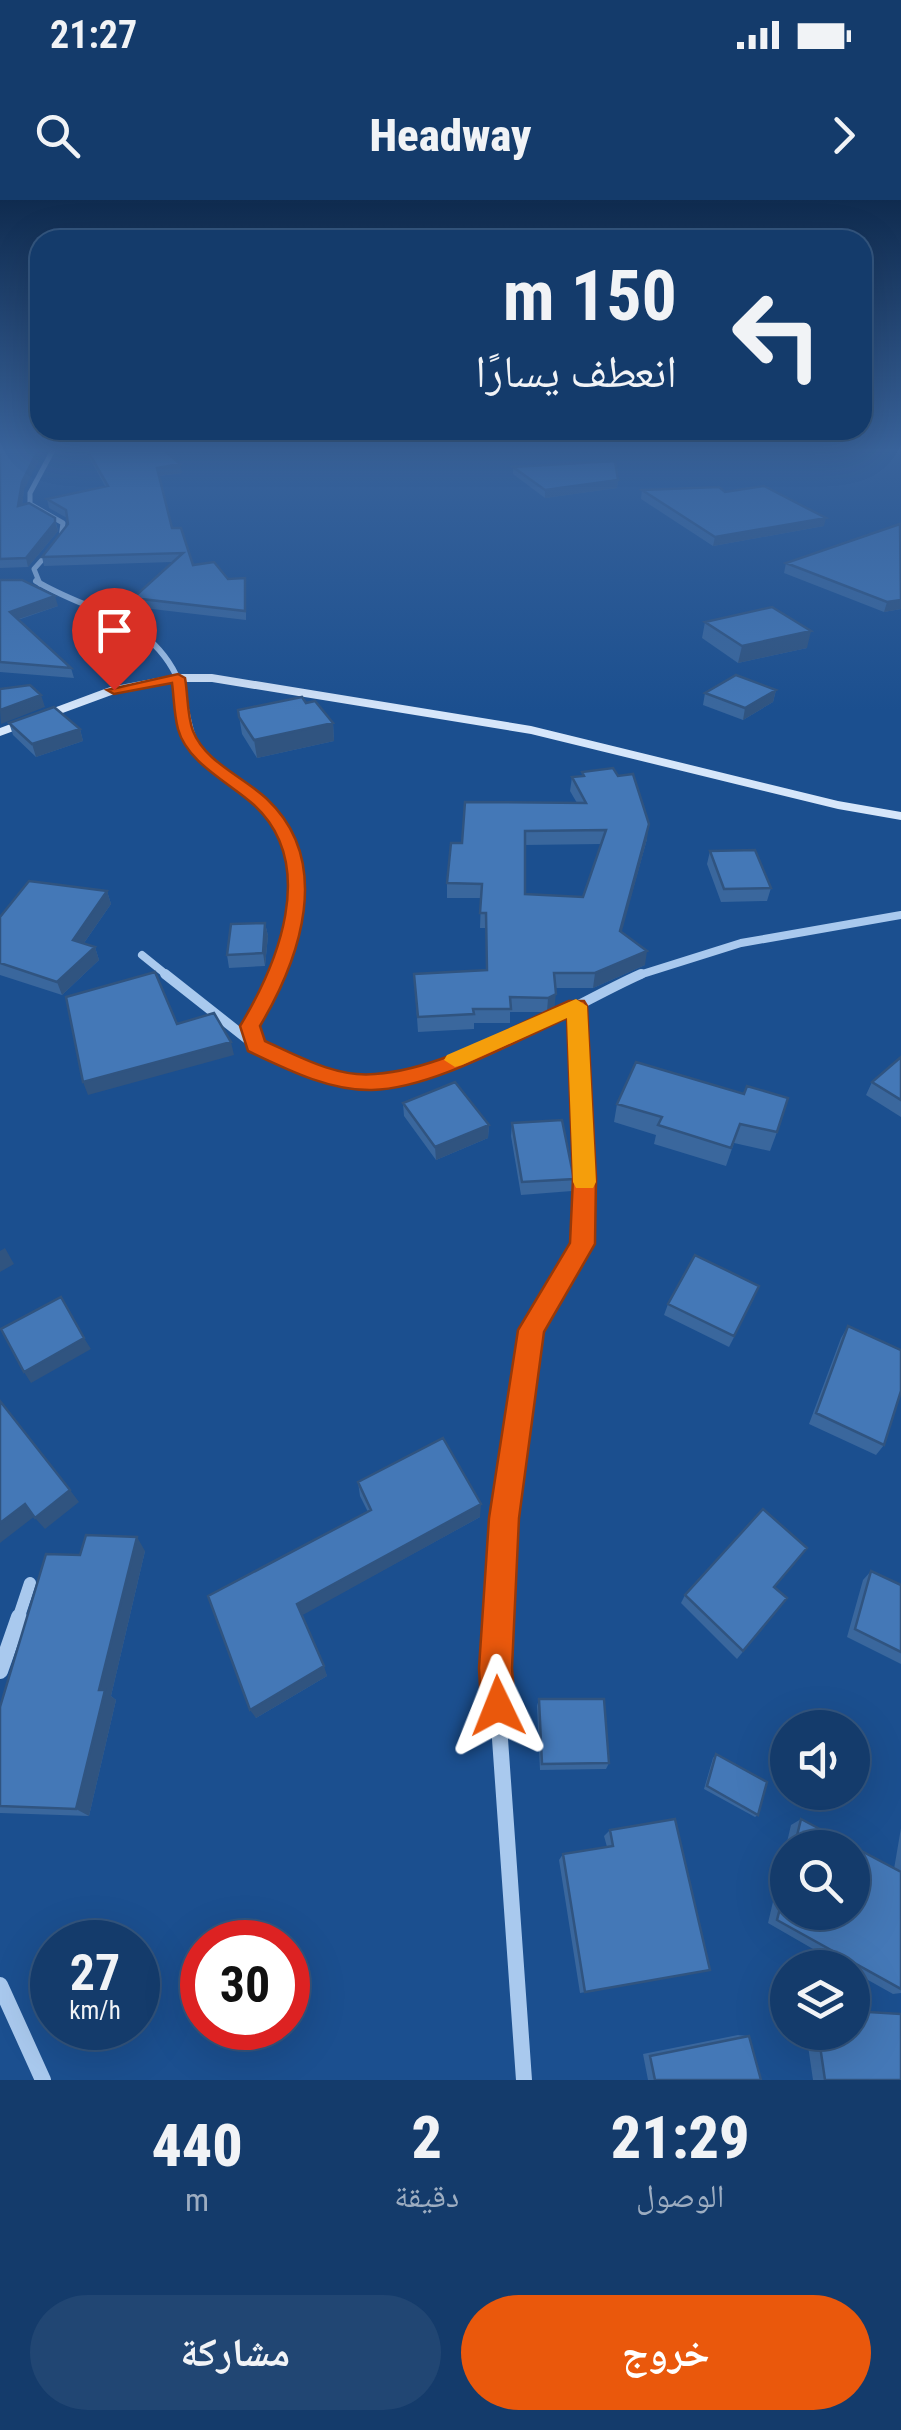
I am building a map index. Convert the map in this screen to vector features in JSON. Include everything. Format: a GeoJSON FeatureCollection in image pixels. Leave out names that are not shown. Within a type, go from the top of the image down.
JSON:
{"type":"FeatureCollection","features":[{"type":"Feature","properties":{"kind":"main road"},"geometry":{"type":"LineString","coordinates":[[0,732],[114,690],[178,678],[264,684],[532,730],[838,805],[901,816]]}},
{"type":"Feature","properties":{"kind":"street"},"geometry":{"type":"LineString","coordinates":[[36,582],[34,568],[62,536]]}},
{"type":"Feature","properties":{"kind":"street"},"geometry":{"type":"LineString","coordinates":[[18,583],[36,582],[124,616],[160,651],[178,678],[186,733],[208,761],[262,803],[282,828],[297,871],[297,907],[276,982],[250,1026],[256,1046]]}},
{"type":"Feature","properties":{"kind":"street"},"geometry":{"type":"LineString","coordinates":[[142,955],[256,1046],[310,1071],[372,1083],[434,1069],[647,971],[744,941],[901,915]]}},
{"type":"Feature","properties":{"kind":"street"},"geometry":{"type":"LineString","coordinates":[[524,2080],[496,1668],[504,1518],[531,1330],[583,1244],[585,1178],[576,1006]]}},
{"type":"Feature","properties":{"kind":"street"},"geometry":{"type":"LineString","coordinates":[[0,1670],[30,1583]]}},
{"type":"Feature","properties":{"kind":"street"},"geometry":{"type":"LineString","coordinates":[[0,1985],[43,2080]]}},
{"type":"Feature","properties":{"kind":"building"},"geometry":{"type":"Polygon","coordinates":[[[0,536],[44,536],[26,558],[0,559],[0,536]]]}},
{"type":"Feature","properties":{"kind":"building"},"geometry":{"type":"Polygon","coordinates":[[[59,536],[184,536],[193,565],[214,562],[228,579],[245,578],[245,611],[133,598],[183,553],[42,557],[59,536]]]}},
{"type":"Feature","properties":{"kind":"building"},"geometry":{"type":"Polygon","coordinates":[[[866,536],[900,536],[901,600],[887,602],[786,563],[866,536]]]}},
{"type":"Feature","properties":{"kind":"building"},"geometry":{"type":"Polygon","coordinates":[[[0,580],[22,580],[55,596],[10,612],[71,668],[0,662],[0,580]]]}},
{"type":"Feature","properties":{"kind":"building"},"geometry":{"type":"Polygon","coordinates":[[[772,607],[811,631],[742,646],[705,622],[772,607]]]}},
{"type":"Feature","properties":{"kind":"building"},"geometry":{"type":"Polygon","coordinates":[[[736,675],[776,690],[745,708],[705,693],[736,675]]]}},
{"type":"Feature","properties":{"kind":"building"},"geometry":{"type":"Polygon","coordinates":[[[30,685],[41,695],[0,710],[0,689],[30,685]]]}},
{"type":"Feature","properties":{"kind":"building"},"geometry":{"type":"Polygon","coordinates":[[[302,697],[306,703],[315,701],[333,723],[254,740],[239,717],[238,710],[302,697]]]}},
{"type":"Feature","properties":{"kind":"building"},"geometry":{"type":"Polygon","coordinates":[[[54,707],[80,729],[32,744],[9,723],[54,707]]]}},
{"type":"Feature","properties":{"kind":"building"},"geometry":{"type":"Polygon","coordinates":[[[613,768],[618,776],[633,774],[649,824],[620,931],[647,951],[595,973],[554,973],[556,994],[548,998],[510,997],[511,1009],[473,1009],[474,1014],[418,1017],[414,974],[487,970],[486,913],[480,913],[482,884],[447,883],[451,843],[462,843],[465,802],[586,803],[572,777],[584,776],[582,772],[613,768]],[[606,830],[525,831],[525,894],[583,897],[606,830]]]}},
{"type":"Feature","properties":{"kind":"building"},"geometry":{"type":"Polygon","coordinates":[[[755,850],[771,888],[724,889],[710,851],[755,850]]]}},
{"type":"Feature","properties":{"kind":"building"},"geometry":{"type":"Polygon","coordinates":[[[29,881],[107,891],[73,940],[95,947],[57,982],[0,963],[0,917],[29,881]]]}},
{"type":"Feature","properties":{"kind":"building"},"geometry":{"type":"Polygon","coordinates":[[[265,923],[263,953],[227,955],[231,924],[265,923]]]}},
{"type":"Feature","properties":{"kind":"building"},"geometry":{"type":"Polygon","coordinates":[[[155,972],[177,1024],[214,1013],[231,1042],[83,1082],[66,997],[155,972]]]}},
{"type":"Feature","properties":{"kind":"building"},"geometry":{"type":"Polygon","coordinates":[[[901,1057],[901,1100],[872,1082],[901,1057]]]}},
{"type":"Feature","properties":{"kind":"building"},"geometry":{"type":"Polygon","coordinates":[[[636,1062],[744,1094],[747,1086],[788,1098],[777,1132],[740,1124],[731,1148],[658,1125],[662,1117],[617,1104],[636,1062]]]}},
{"type":"Feature","properties":{"kind":"building"},"geometry":{"type":"Polygon","coordinates":[[[455,1082],[489,1125],[435,1147],[403,1103],[455,1082]]]}},
{"type":"Feature","properties":{"kind":"building"},"geometry":{"type":"Polygon","coordinates":[[[562,1120],[574,1179],[522,1182],[512,1123],[562,1120]]]}},
{"type":"Feature","properties":{"kind":"building"},"geometry":{"type":"Polygon","coordinates":[[[695,1255],[759,1286],[734,1336],[668,1304],[695,1255]]]}},
{"type":"Feature","properties":{"kind":"building"},"geometry":{"type":"Polygon","coordinates":[[[61,1297],[84,1338],[24,1372],[1,1329],[61,1297]]]}},
{"type":"Feature","properties":{"kind":"building"},"geometry":{"type":"Polygon","coordinates":[[[848,1326],[901,1350],[901,1391],[884,1445],[816,1413],[848,1326]]]}},
{"type":"Feature","properties":{"kind":"building"},"geometry":{"type":"Polygon","coordinates":[[[0,1401],[70,1490],[35,1518],[25,1504],[0,1523],[0,1401]]]}},
{"type":"Feature","properties":{"kind":"building"},"geometry":{"type":"Polygon","coordinates":[[[443,1438],[481,1504],[297,1604],[324,1666],[250,1710],[208,1596],[371,1510],[358,1482],[443,1438]]]}},
{"type":"Feature","properties":{"kind":"building"},"geometry":{"type":"Polygon","coordinates":[[[763,1509],[807,1548],[774,1587],[787,1598],[743,1651],[685,1595],[763,1509]]]}},
{"type":"Feature","properties":{"kind":"building"},"geometry":{"type":"Polygon","coordinates":[[[86,1535],[137,1537],[99,1690],[105,1690],[76,1809],[0,1806],[0,1707],[46,1554],[80,1555],[86,1535]]]}},
{"type":"Feature","properties":{"kind":"building"},"geometry":{"type":"Polygon","coordinates":[[[871,1571],[901,1585],[901,1652],[855,1629],[871,1571]]]}},
{"type":"Feature","properties":{"kind":"building"},"geometry":{"type":"Polygon","coordinates":[[[539,1699],[604,1699],[609,1763],[542,1764],[539,1699]]]}},
{"type":"Feature","properties":{"kind":"building"},"geometry":{"type":"Polygon","coordinates":[[[716,1754],[767,1782],[758,1815],[707,1786],[716,1754]]]}},
{"type":"Feature","properties":{"kind":"building"},"geometry":{"type":"Polygon","coordinates":[[[675,1819],[710,1970],[585,1992],[563,1854],[613,1846],[610,1830],[675,1819]]]}},
{"type":"Feature","properties":{"kind":"building"},"geometry":{"type":"Polygon","coordinates":[[[801,1819],[822,1830],[798,1830],[801,1819]]]}},
{"type":"Feature","properties":{"kind":"building"},"geometry":{"type":"Polygon","coordinates":[[[870,1856],[901,1872],[901,1989],[870,1972],[870,1950],[831,1950],[795,1930],[870,1930],[870,1856]]]}},
{"type":"Feature","properties":{"kind":"building"},"geometry":{"type":"Polygon","coordinates":[[[870,2012],[901,2014],[901,2080],[825,2080],[821,2050],[870,2050],[870,2012]]]}},
{"type":"Feature","properties":{"kind":"building"},"geometry":{"type":"Polygon","coordinates":[[[749,2036],[761,2080],[655,2080],[650,2056],[749,2036]]]}},
{"type":"Feature","properties":{"kind":"slow traffic"},"geometry":{"type":"LineString","coordinates":[[455,1060],[576,1006],[585,1182]]}},
{"type":"Feature","properties":{"kind":"route"},"geometry":{"type":"LineString","coordinates":[[114,690],[178,678],[186,733],[208,761],[262,803],[282,828],[297,871],[297,907],[276,982],[250,1026],[256,1046],[310,1071],[372,1083],[434,1069],[576,1006],[585,1178],[583,1244],[531,1330],[504,1518],[496,1668],[498,1706]]}}]}
